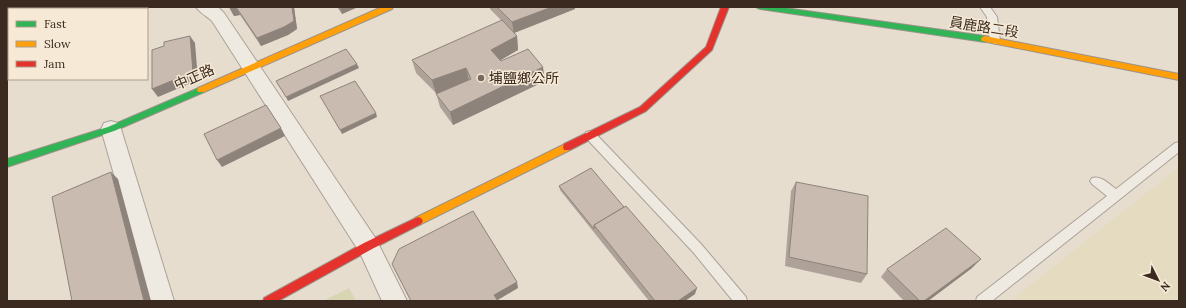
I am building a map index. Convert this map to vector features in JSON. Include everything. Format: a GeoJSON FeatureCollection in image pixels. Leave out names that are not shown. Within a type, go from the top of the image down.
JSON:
{"type":"FeatureCollection","features":[{"type":"Feature","properties":{"kind":"street"},"geometry":{"type":"LineString","coordinates":[[205,7],[210,8],[218,17],[368,246],[395,301]]}},
{"type":"Feature","properties":{"kind":"street","name":"中正路"},"geometry":{"type":"LineString","coordinates":[[7,162],[111,129],[389,7]]}},
{"type":"Feature","properties":{"kind":"street"},"geometry":{"type":"LineString","coordinates":[[268,301],[368,246],[590,136],[643,108],[709,48],[725,7]]}},
{"type":"Feature","properties":{"kind":"street","name":"員鹿路二段"},"geometry":{"type":"LineString","coordinates":[[760,7],[995,41],[1179,77]]}},
{"type":"Feature","properties":{"kind":"street"},"geometry":{"type":"LineString","coordinates":[[111,129],[162,301]]}},
{"type":"Feature","properties":{"kind":"lane"},"geometry":{"type":"LineString","coordinates":[[985,7],[992,17],[995,41]]}},
{"type":"Feature","properties":{"kind":"lane"},"geometry":{"type":"LineString","coordinates":[[590,136],[697,248],[742,301]]}},
{"type":"Feature","properties":{"kind":"lane"},"geometry":{"type":"LineString","coordinates":[[982,301],[1179,146]]}},
{"type":"Feature","properties":{"kind":"lane"},"geometry":{"type":"LineString","coordinates":[[1096,181],[1116,196]]}},
{"type":"Feature","properties":{"kind":"shaded area"},"geometry":{"type":"Polygon","coordinates":[[[1179,167],[1179,301],[1010,301],[1179,167]]]}},
{"type":"Feature","properties":{"kind":"shaded area"},"geometry":{"type":"Polygon","coordinates":[[[349,288],[356,301],[323,301],[349,288]]]}},
{"type":"Feature","properties":{"kind":"building"},"geometry":{"type":"Polygon","coordinates":[[[236,7],[292,7],[294,21],[284,27],[257,38],[236,7]]]}},
{"type":"Feature","properties":{"kind":"building"},"geometry":{"type":"Polygon","coordinates":[[[497,7],[552,7],[512,22],[497,7]]]}},
{"type":"Feature","properties":{"kind":"building"},"geometry":{"type":"Polygon","coordinates":[[[502,20],[517,36],[491,50],[501,61],[528,49],[543,67],[450,112],[436,94],[471,79],[466,68],[432,80],[412,60],[502,20]]]}},
{"type":"Feature","properties":{"kind":"building"},"geometry":{"type":"Polygon","coordinates":[[[190,36],[193,72],[152,89],[152,50],[164,46],[164,42],[190,36]]]}},
{"type":"Feature","properties":{"kind":"building"},"geometry":{"type":"Polygon","coordinates":[[[346,49],[357,64],[286,97],[276,81],[346,49]]]}},
{"type":"Feature","properties":{"kind":"building"},"geometry":{"type":"Polygon","coordinates":[[[355,81],[376,113],[340,130],[320,96],[355,81]]]}},
{"type":"Feature","properties":{"kind":"building"},"geometry":{"type":"Polygon","coordinates":[[[266,105],[281,128],[217,160],[204,134],[266,105]]]}},
{"type":"Feature","properties":{"kind":"building"},"geometry":{"type":"Polygon","coordinates":[[[591,168],[624,207],[594,225],[594,229],[559,186],[591,168]]]}},
{"type":"Feature","properties":{"kind":"building"},"geometry":{"type":"Polygon","coordinates":[[[111,172],[144,301],[72,301],[52,197],[111,172]]]}},
{"type":"Feature","properties":{"kind":"building"},"geometry":{"type":"Polygon","coordinates":[[[796,182],[868,196],[867,274],[789,257],[796,182]]]}},
{"type":"Feature","properties":{"kind":"building"},"geometry":{"type":"Polygon","coordinates":[[[626,206],[697,288],[678,301],[655,301],[594,225],[626,206]]]}},
{"type":"Feature","properties":{"kind":"building"},"geometry":{"type":"Polygon","coordinates":[[[473,211],[517,282],[494,295],[498,301],[411,301],[392,264],[399,249],[473,211]]]}},
{"type":"Feature","properties":{"kind":"building"},"geometry":{"type":"Polygon","coordinates":[[[946,228],[981,259],[924,301],[920,301],[887,269],[946,228]]]}},
{"type":"Feature","properties":{"kind":"traffic: fast"},"geometry":{"type":"LineString","coordinates":[[760,7],[985,39]]}},
{"type":"Feature","properties":{"kind":"traffic: fast"},"geometry":{"type":"LineString","coordinates":[[7,163],[111,129],[201,90]]}},
{"type":"Feature","properties":{"kind":"traffic: slow"},"geometry":{"type":"LineString","coordinates":[[201,90],[389,7]]}},
{"type":"Feature","properties":{"kind":"traffic: slow"},"geometry":{"type":"LineString","coordinates":[[985,39],[1179,77]]}},
{"type":"Feature","properties":{"kind":"traffic: slow"},"geometry":{"type":"LineString","coordinates":[[418,221],[567,147]]}},
{"type":"Feature","properties":{"kind":"traffic: jam"},"geometry":{"type":"LineString","coordinates":[[567,147],[643,109],[709,48],[725,7]]}},
{"type":"Feature","properties":{"kind":"traffic: jam"},"geometry":{"type":"LineString","coordinates":[[268,301],[368,246],[418,221]]}},
{"type":"Feature","properties":{"kind":"place","name":"埔鹽鄉公所"},"geometry":{"type":"Point","coordinates":[481,78]}}]}
